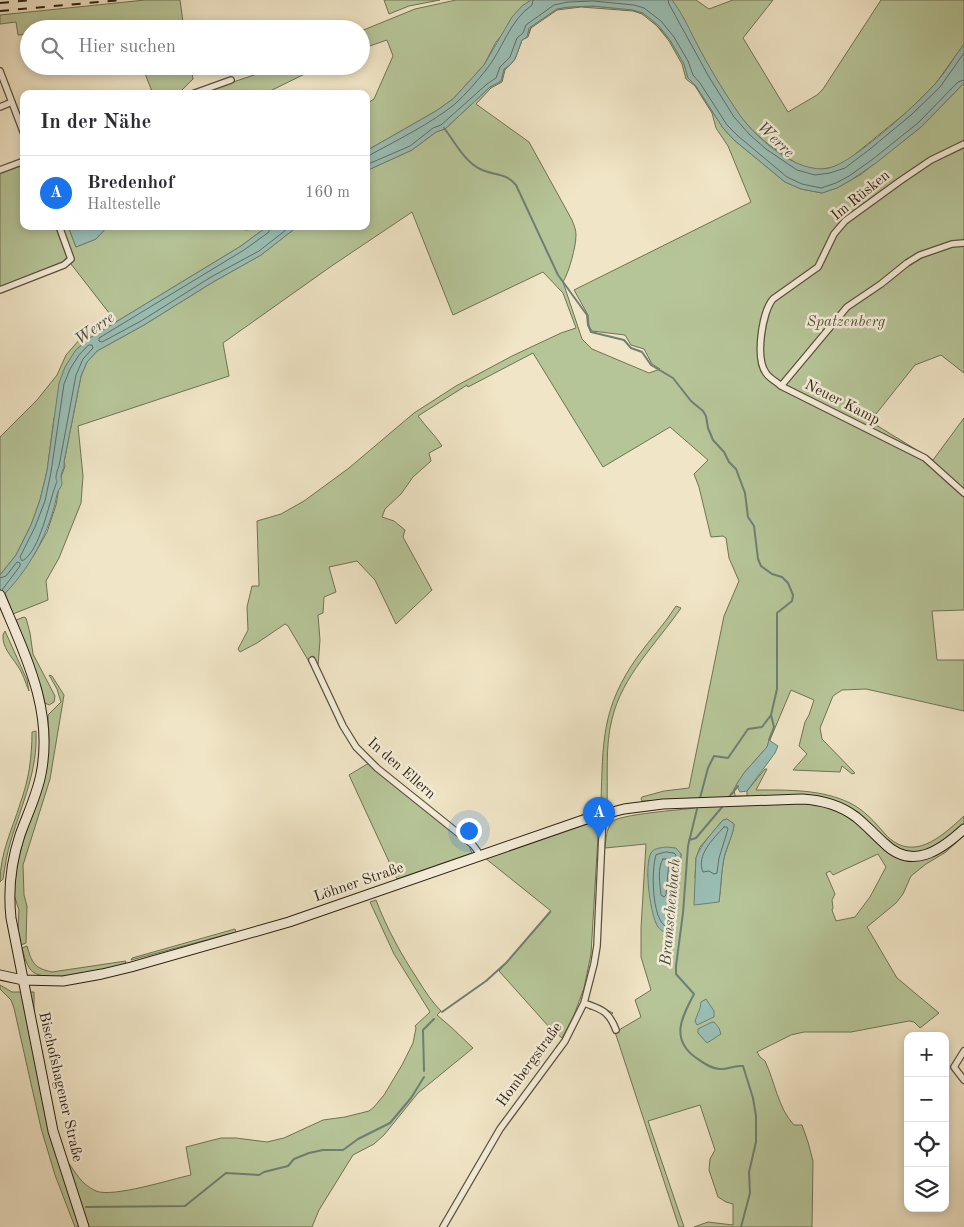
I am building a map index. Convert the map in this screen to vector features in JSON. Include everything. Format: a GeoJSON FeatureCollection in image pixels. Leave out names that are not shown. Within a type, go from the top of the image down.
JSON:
{"type":"FeatureCollection","features":[{"type":"Feature","properties":{"kind":"main road","name":"Bischofshagener Straße"},"geometry":{"type":"LineString","coordinates":[[0,595],[39,694],[45,728],[44,759],[41,775],[12,866],[10,884],[11,918],[54,1131],[63,1167],[84,1227]]}},
{"type":"Feature","properties":{"kind":"main road","name":"Löhner Straße"},"geometry":{"type":"LineString","coordinates":[[0,975],[23,980],[62,981],[131,967],[289,922],[603,814],[650,805],[802,799],[825,801],[854,816],[891,849],[902,854],[914,856],[926,855],[940,849],[964,829]]}},
{"type":"Feature","properties":{"kind":"street"},"geometry":{"type":"LineString","coordinates":[[0,71],[20,123]]}},
{"type":"Feature","properties":{"kind":"street"},"geometry":{"type":"LineString","coordinates":[[203,90],[231,80]]}},
{"type":"Feature","properties":{"kind":"street"},"geometry":{"type":"LineString","coordinates":[[0,107],[12,102]]}},
{"type":"Feature","properties":{"kind":"street","name":"Im Rüsken"},"geometry":{"type":"LineString","coordinates":[[768,304],[818,267],[834,234],[845,221],[924,165],[964,144]]}},
{"type":"Feature","properties":{"kind":"street"},"geometry":{"type":"LineString","coordinates":[[0,170],[20,162]]}},
{"type":"Feature","properties":{"kind":"street"},"geometry":{"type":"LineString","coordinates":[[0,290],[64,265],[70,259],[60,230]]}},
{"type":"Feature","properties":{"kind":"street"},"geometry":{"type":"LineString","coordinates":[[781,386],[847,307],[881,284],[907,262],[920,255],[952,244],[964,243]]}},
{"type":"Feature","properties":{"kind":"street","name":"Neuer Kamp"},"geometry":{"type":"LineString","coordinates":[[768,304],[762,331],[762,360],[766,374],[781,386],[926,458],[964,494]]}},
{"type":"Feature","properties":{"kind":"street","name":"In den Ellern"},"geometry":{"type":"LineString","coordinates":[[312,660],[343,726],[356,748],[377,768],[473,845],[481,856]]}},
{"type":"Feature","properties":{"kind":"street","name":"Hombergstraße"},"geometry":{"type":"LineString","coordinates":[[443,1227],[500,1129],[566,1041],[584,1003],[597,946],[603,814]]}},
{"type":"Feature","properties":{"kind":"street"},"geometry":{"type":"LineString","coordinates":[[584,1003],[608,1014],[616,1030]]}},
{"type":"Feature","properties":{"kind":"street"},"geometry":{"type":"LineString","coordinates":[[964,1051],[954,1067],[964,1080]]}},
{"type":"Feature","properties":{"kind":"green space"},"geometry":{"type":"Polygon","coordinates":[[[145,0],[180,0],[183,20],[20,20],[20,35],[18,35],[16,22],[0,24],[0,15],[145,0]]]}},
{"type":"Feature","properties":{"kind":"green space"},"geometry":{"type":"Polygon","coordinates":[[[384,0],[440,0],[409,6],[389,14],[384,0]]]}},
{"type":"Feature","properties":{"kind":"green space"},"geometry":{"type":"Polygon","coordinates":[[[456,0],[531,0],[496,42],[484,65],[453,99],[436,111],[370,149],[370,102],[374,99],[393,56],[387,40],[370,46],[370,27],[415,9],[456,0]]]}},
{"type":"Feature","properties":{"kind":"green space"},"geometry":{"type":"Polygon","coordinates":[[[672,0],[696,0],[709,9],[733,0],[773,0],[743,38],[788,112],[817,95],[823,89],[881,0],[964,0],[964,44],[936,83],[908,111],[843,164],[816,170],[800,166],[769,145],[738,114],[713,74],[672,0]]]}},
{"type":"Feature","properties":{"kind":"green space","name":"Spatzenberg"},"geometry":{"type":"Polygon","coordinates":[[[593,6],[633,10],[643,13],[651,19],[670,40],[684,64],[688,78],[696,86],[723,128],[734,140],[785,182],[801,189],[822,193],[837,188],[860,175],[921,127],[964,83],[964,373],[941,355],[915,365],[876,414],[872,412],[868,420],[933,460],[964,418],[964,610],[932,611],[937,660],[964,660],[964,711],[866,689],[842,690],[833,696],[820,728],[822,739],[855,773],[852,774],[842,766],[840,772],[793,770],[807,754],[799,746],[805,722],[814,700],[791,690],[767,747],[744,773],[734,789],[735,796],[747,796],[747,791],[767,769],[756,790],[804,791],[839,798],[860,809],[885,834],[896,843],[906,847],[927,844],[964,816],[964,835],[946,852],[911,876],[903,894],[896,903],[867,927],[897,978],[939,1013],[920,1028],[914,1022],[909,1021],[851,1032],[804,1032],[791,1035],[757,1052],[765,1061],[784,1111],[794,1125],[802,1125],[808,1142],[813,1161],[812,1227],[694,1227],[708,1222],[733,1225],[733,1204],[718,1197],[709,1170],[710,1159],[715,1150],[700,1105],[648,1121],[684,1227],[679,1227],[616,1035],[603,1014],[589,1009],[591,1002],[613,1013],[611,1015],[619,1030],[641,1017],[635,1000],[651,990],[641,957],[646,844],[605,848],[610,825],[617,819],[626,817],[695,808],[698,799],[642,801],[641,799],[642,797],[664,791],[689,788],[724,616],[739,581],[729,558],[726,538],[723,536],[711,537],[694,474],[708,460],[670,427],[603,467],[533,353],[468,387],[467,385],[418,416],[442,446],[429,453],[431,461],[413,477],[401,494],[385,509],[382,517],[394,521],[405,530],[403,537],[432,590],[396,624],[375,580],[357,561],[329,567],[336,592],[324,597],[323,613],[318,615],[320,640],[318,666],[347,730],[356,744],[372,761],[471,841],[469,846],[472,853],[397,879],[349,775],[369,763],[356,750],[315,672],[288,626],[285,624],[240,652],[238,649],[248,630],[247,607],[252,586],[259,586],[257,521],[281,514],[304,501],[349,468],[414,413],[456,386],[512,356],[576,328],[563,293],[543,272],[453,315],[412,212],[223,343],[229,376],[78,426],[83,476],[81,503],[59,558],[46,581],[48,600],[13,614],[5,593],[34,555],[47,532],[56,505],[65,466],[64,462],[81,376],[87,362],[97,351],[261,255],[293,230],[370,230],[370,169],[412,150],[436,132],[445,129],[490,87],[501,81],[504,69],[509,66],[505,70],[502,82],[491,88],[476,104],[529,142],[572,220],[576,231],[576,240],[570,266],[563,282],[582,339],[592,349],[649,373],[660,369],[652,364],[644,349],[631,345],[625,335],[592,331],[589,326],[588,315],[574,290],[751,202],[728,146],[716,128],[712,113],[695,86],[686,79],[682,64],[669,41],[657,26],[642,14],[633,11],[581,7],[557,10],[531,28],[528,37],[522,40],[532,25],[557,9],[568,7],[593,6]],[[727,819],[723,820],[700,847],[696,858],[695,878],[719,902],[724,858],[734,824],[727,819]],[[652,852],[649,860],[648,876],[670,934],[676,906],[681,854],[652,852]],[[878,854],[833,875],[830,871],[826,873],[835,894],[832,900],[832,910],[836,921],[855,917],[870,897],[886,867],[878,854]]]}},
{"type":"Feature","properties":{"kind":"green space"},"geometry":{"type":"Polygon","coordinates":[[[146,75],[192,75],[193,79],[182,90],[151,90],[146,75]]]}},
{"type":"Feature","properties":{"kind":"green space"},"geometry":{"type":"Polygon","coordinates":[[[254,75],[303,75],[272,90],[213,89],[254,75]]]}},
{"type":"Feature","properties":{"kind":"green space"},"geometry":{"type":"Polygon","coordinates":[[[20,166],[20,230],[57,230],[67,257],[63,262],[0,287],[0,173],[20,166]]]}},
{"type":"Feature","properties":{"kind":"green space"},"geometry":{"type":"Polygon","coordinates":[[[62,230],[70,230],[76,247],[96,239],[104,230],[263,230],[241,246],[88,339],[75,351],[54,418],[47,471],[40,500],[31,525],[16,555],[0,575],[0,437],[37,400],[57,375],[66,355],[80,339],[113,318],[71,264],[73,258],[62,230]]]}},
{"type":"Feature","properties":{"kind":"green space"},"geometry":{"type":"Polygon","coordinates":[[[676,606],[681,608],[641,660],[617,703],[608,740],[607,804],[601,803],[602,762],[606,726],[617,692],[638,656],[676,606]]]}},
{"type":"Feature","properties":{"kind":"green space"},"geometry":{"type":"Polygon","coordinates":[[[26,618],[30,633],[33,654],[55,696],[54,702],[49,705],[45,703],[41,687],[16,620],[26,618]]]}},
{"type":"Feature","properties":{"kind":"green space"},"geometry":{"type":"Polygon","coordinates":[[[5,631],[27,680],[29,691],[21,671],[5,647],[3,635],[5,631]]]}},
{"type":"Feature","properties":{"kind":"green space"},"geometry":{"type":"Polygon","coordinates":[[[49,675],[52,676],[64,695],[50,779],[23,865],[24,895],[27,906],[26,943],[21,945],[18,929],[19,910],[14,895],[15,876],[23,841],[41,792],[45,775],[49,740],[48,715],[61,702],[57,689],[49,675]]]}},
{"type":"Feature","properties":{"kind":"green space"},"geometry":{"type":"Polygon","coordinates":[[[36,731],[32,773],[6,859],[3,879],[0,882],[4,851],[28,777],[32,732],[36,731]]]}},
{"type":"Feature","properties":{"kind":"green space"},"geometry":{"type":"Polygon","coordinates":[[[587,824],[595,828],[598,836],[591,954],[584,988],[574,1015],[562,1038],[550,1028],[499,971],[551,911],[485,858],[587,824]]]}},
{"type":"Feature","properties":{"kind":"green space"},"geometry":{"type":"Polygon","coordinates":[[[376,900],[406,961],[441,1011],[437,1015],[473,1048],[418,1093],[384,1135],[374,1144],[353,1155],[319,1210],[312,1227],[75,1227],[55,1175],[41,1128],[14,1008],[11,1000],[0,989],[0,985],[12,992],[34,992],[34,1013],[57,1129],[74,1187],[88,1224],[67,1161],[82,1181],[96,1191],[115,1192],[129,1190],[191,1175],[186,1147],[221,1138],[267,1142],[284,1138],[323,1120],[369,1111],[374,1107],[384,1095],[402,1065],[413,1043],[415,1026],[430,1012],[394,954],[370,902],[376,900]]]}},
{"type":"Feature","properties":{"kind":"green space"},"geometry":{"type":"Polygon","coordinates":[[[235,929],[236,932],[131,960],[132,958],[235,929]]]}},
{"type":"Feature","properties":{"kind":"green space"},"geometry":{"type":"Polygon","coordinates":[[[27,946],[30,957],[35,964],[41,969],[52,972],[126,961],[125,964],[105,969],[51,977],[31,970],[22,948],[27,946]]]}},
{"type":"Feature","properties":{"kind":"water"},"geometry":{"type":"Polygon","coordinates":[[[531,0],[672,0],[717,79],[737,111],[754,132],[777,152],[790,160],[817,169],[829,168],[840,164],[884,132],[935,84],[964,44],[964,83],[921,127],[876,163],[851,180],[837,188],[822,193],[801,189],[785,182],[734,140],[723,128],[696,86],[688,78],[684,64],[670,40],[658,25],[643,13],[633,10],[593,6],[568,7],[557,9],[529,28],[527,37],[522,40],[515,59],[504,69],[501,81],[490,87],[445,129],[436,132],[412,150],[370,169],[370,149],[436,111],[453,99],[484,65],[512,17],[522,6],[531,0]]]}},
{"type":"Feature","properties":{"kind":"water"},"geometry":{"type":"Polygon","coordinates":[[[70,230],[104,230],[96,239],[76,247],[70,230]]]}},
{"type":"Feature","properties":{"kind":"water"},"geometry":{"type":"Polygon","coordinates":[[[263,230],[293,230],[261,255],[97,351],[87,362],[81,376],[61,475],[62,484],[57,493],[49,522],[28,564],[0,598],[0,575],[16,555],[31,525],[40,500],[47,471],[59,383],[65,367],[75,351],[88,339],[241,246],[263,230]]]}},
{"type":"Feature","properties":{"kind":"water"},"geometry":{"type":"Polygon","coordinates":[[[769,740],[778,746],[775,753],[747,791],[740,792],[736,785],[767,747],[769,740]]]}},
{"type":"Feature","properties":{"kind":"water"},"geometry":{"type":"Polygon","coordinates":[[[727,819],[734,824],[734,828],[724,858],[719,902],[694,905],[696,858],[708,838],[723,820],[727,819]]]}},
{"type":"Feature","properties":{"kind":"water"},"geometry":{"type":"Polygon","coordinates":[[[666,847],[676,848],[681,854],[679,885],[670,934],[661,930],[656,923],[650,899],[648,877],[649,859],[652,851],[666,847]]]}},
{"type":"Feature","properties":{"kind":"water"},"geometry":{"type":"Polygon","coordinates":[[[706,999],[714,1011],[714,1017],[697,1025],[695,1021],[701,1002],[706,999]]]}},
{"type":"Feature","properties":{"kind":"water"},"geometry":{"type":"Polygon","coordinates":[[[712,1022],[719,1028],[721,1034],[707,1043],[698,1033],[698,1029],[712,1022]]]}},
{"type":"Feature","properties":{"kind":"waterway","name":"Bramschenbach"},"geometry":{"type":"LineString","coordinates":[[444,128],[464,156],[474,166],[508,178],[516,185],[558,275],[587,315],[591,332],[624,340],[631,348],[642,352],[651,365],[673,378],[691,401],[703,411],[713,440],[736,469],[745,493],[748,517],[754,526],[758,559],[761,566],[772,574],[782,577],[788,583],[793,595],[792,601],[777,613],[777,689],[771,715],[762,727],[748,729],[728,758],[714,756],[708,768],[700,798]]}},
{"type":"Feature","properties":{"kind":"waterway"},"geometry":{"type":"LineString","coordinates":[[769,740],[774,727],[771,715]]}},
{"type":"Feature","properties":{"kind":"waterway"},"geometry":{"type":"LineString","coordinates":[[729,797],[738,786]]}},
{"type":"Feature","properties":{"kind":"waterway"},"geometry":{"type":"LineString","coordinates":[[689,840],[696,838],[723,806]]}},
{"type":"Feature","properties":{"kind":"waterway","name":"Bramschenbach"},"geometry":{"type":"LineString","coordinates":[[697,809],[688,846],[683,913],[676,966],[676,974],[694,994],[682,1019],[681,1035],[687,1050],[710,1067],[723,1069],[743,1066],[753,1098],[756,1116],[756,1142],[749,1172],[750,1193],[741,1227]]}},
{"type":"Feature","properties":{"kind":"waterway"},"geometry":{"type":"LineString","coordinates":[[442,1012],[486,981],[507,962],[550,912]]}},
{"type":"Feature","properties":{"kind":"waterway"},"geometry":{"type":"LineString","coordinates":[[424,1071],[423,1030],[434,1019]]}},
{"type":"Feature","properties":{"kind":"waterway"},"geometry":{"type":"LineString","coordinates":[[86,1207],[185,1206],[226,1173],[259,1175],[288,1166],[294,1159],[309,1153],[323,1150],[343,1150],[358,1139],[390,1123],[411,1098],[424,1077]]}},
{"type":"Feature","properties":{"kind":"railway"},"geometry":{"type":"LineString","coordinates":[[0,3],[32,0]]}},
{"type":"Feature","properties":{"kind":"railway"},"geometry":{"type":"LineString","coordinates":[[0,11],[121,0]]}},
{"type":"Feature","properties":{"kind":"place","name":"Bredenhof"},"geometry":{"type":"Point","coordinates":[599,838]}},
{"type":"Feature","properties":{"kind":"water label","name":"Werre"},"geometry":{"type":"Point","coordinates":[775,140]}},
{"type":"Feature","properties":{"kind":"water label","name":"Werre"},"geometry":{"type":"Point","coordinates":[95,329]}}]}
